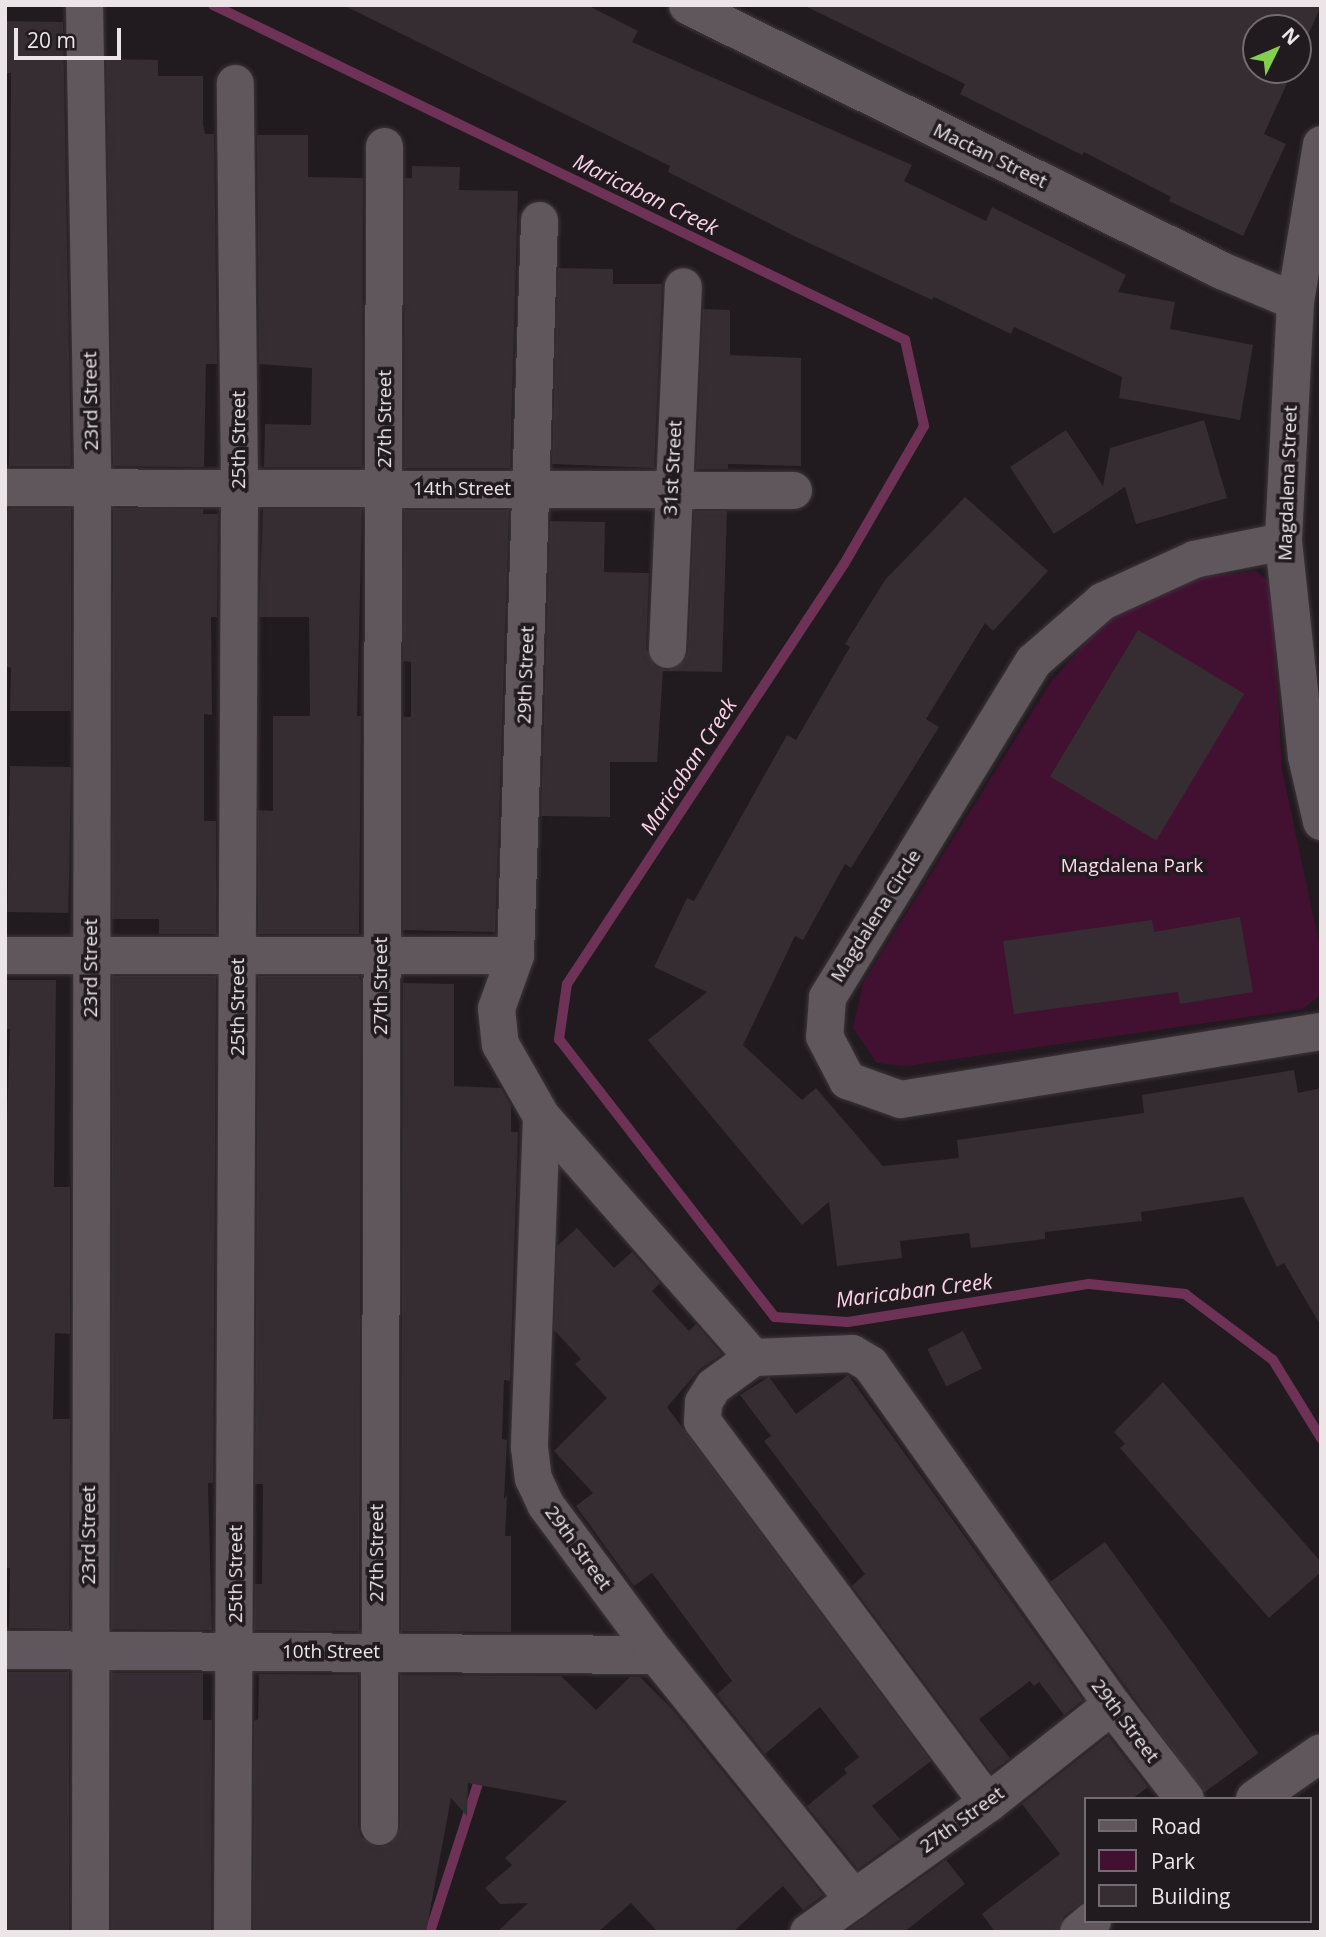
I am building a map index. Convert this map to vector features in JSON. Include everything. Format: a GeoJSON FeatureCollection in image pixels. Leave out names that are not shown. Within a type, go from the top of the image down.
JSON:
{"type":"FeatureCollection","features":[{"type":"Feature","properties":{"kind":"street","name":"23rd Street"},"geometry":{"type":"LineString","coordinates":[[84,5],[92,487],[88,1650],[90,1932]]}},
{"type":"Feature","properties":{"kind":"street","name":"Mactan Street"},"geometry":{"type":"LineString","coordinates":[[687,5],[1221,270],[1295,301]]}},
{"type":"Feature","properties":{"kind":"street","name":"25th Street"},"geometry":{"type":"LineString","coordinates":[[232,1932],[236,1651],[239,488],[235,83]]}},
{"type":"Feature","properties":{"kind":"street","name":"Magdalena Street"},"geometry":{"type":"LineString","coordinates":[[1321,144],[1295,301],[1283,541],[1306,756],[1321,821]]}},
{"type":"Feature","properties":{"kind":"street","name":"27th Street"},"geometry":{"type":"LineString","coordinates":[[379,1826],[376,1652],[385,488],[384,146]]}},
{"type":"Feature","properties":{"kind":"street","name":"29th Street"},"geometry":{"type":"LineString","coordinates":[[539,220],[533,489],[515,955],[496,1008],[500,1044],[541,1116],[753,1357],[864,1356],[1112,1705],[1183,1797]]}},
{"type":"Feature","properties":{"kind":"street","name":"31st Street"},"geometry":{"type":"LineString","coordinates":[[667,649],[683,286]]}},
{"type":"Feature","properties":{"kind":"street","name":"14th Street"},"geometry":{"type":"LineString","coordinates":[[5,487],[793,490]]}},
{"type":"Feature","properties":{"kind":"street","name":"Magdalena Circle"},"geometry":{"type":"LineString","coordinates":[[1283,541],[1194,559],[1102,601],[1033,661],[827,997],[824,1036],[846,1080],[900,1099],[1321,1031]]}},
{"type":"Feature","properties":{"kind":"street"},"geometry":{"type":"LineString","coordinates":[[5,955],[515,955]]}},
{"type":"Feature","properties":{"kind":"street","name":"29th Street"},"geometry":{"type":"LineString","coordinates":[[541,1116],[529,1447],[533,1478],[545,1504],[657,1655],[854,1899]]}},
{"type":"Feature","properties":{"kind":"street"},"geometry":{"type":"LineString","coordinates":[[753,1357],[713,1386],[703,1402],[702,1421],[988,1802]]}},
{"type":"Feature","properties":{"kind":"street","name":"10th Street"},"geometry":{"type":"LineString","coordinates":[[5,1650],[657,1655]]}},
{"type":"Feature","properties":{"kind":"street","name":"27th Street"},"geometry":{"type":"LineString","coordinates":[[808,1932],[988,1802],[1112,1705]]}},
{"type":"Feature","properties":{"kind":"street"},"geometry":{"type":"LineString","coordinates":[[1258,1797],[1321,1753]]}},
{"type":"Feature","properties":{"kind":"green space","name":"Magdalena Park"},"geometry":{"type":"Polygon","coordinates":[[[1256,571],[1271,583],[1282,770],[1321,952],[1321,994],[1303,1009],[906,1066],[877,1063],[853,1028],[863,983],[1052,680],[1113,614],[1189,578],[1256,571]]]}},
{"type":"Feature","properties":{"kind":"building"},"geometry":{"type":"Polygon","coordinates":[[[343,5],[587,5],[638,31],[632,42],[912,165],[904,181],[986,221],[992,207],[1126,275],[1118,292],[1175,302],[1170,329],[1253,345],[1240,420],[1119,398],[1122,377],[1014,327],[1011,334],[796,237],[668,172],[670,166],[343,5]]]}},
{"type":"Feature","properties":{"kind":"building"},"geometry":{"type":"Polygon","coordinates":[[[803,5],[1321,5],[1312,26],[1312,14],[1242,14],[1242,84],[1287,84],[1264,134],[1286,144],[1243,236],[1169,201],[1171,197],[1084,152],[1082,155],[960,94],[965,84],[803,5]]]}},
{"type":"Feature","properties":{"kind":"building"},"geometry":{"type":"Polygon","coordinates":[[[5,21],[63,22],[71,466],[9,466],[11,73],[5,73],[5,21]]]}},
{"type":"Feature","properties":{"kind":"building"},"geometry":{"type":"Polygon","coordinates":[[[106,59],[158,60],[158,76],[203,76],[203,124],[205,134],[214,134],[217,364],[206,364],[204,467],[113,466],[106,59]]]}},
{"type":"Feature","properties":{"kind":"building"},"geometry":{"type":"Polygon","coordinates":[[[257,135],[308,135],[308,177],[363,178],[362,467],[264,467],[265,424],[311,425],[312,368],[259,364],[257,135]]]}},
{"type":"Feature","properties":{"kind":"building"},"geometry":{"type":"Polygon","coordinates":[[[412,166],[460,167],[459,190],[518,191],[510,468],[404,468],[405,178],[412,178],[412,166]]]}},
{"type":"Feature","properties":{"kind":"building"},"geometry":{"type":"Polygon","coordinates":[[[558,268],[613,269],[613,284],[662,284],[654,468],[552,464],[558,268]]]}},
{"type":"Feature","properties":{"kind":"building"},"geometry":{"type":"Polygon","coordinates":[[[703,309],[730,310],[730,355],[801,358],[801,466],[728,464],[728,469],[696,469],[703,309]]]}},
{"type":"Feature","properties":{"kind":"building"},"geometry":{"type":"Polygon","coordinates":[[[1204,420],[1227,498],[1136,524],[1125,487],[1054,534],[1010,467],[1066,430],[1103,486],[1110,448],[1204,420]]]}},
{"type":"Feature","properties":{"kind":"building"},"geometry":{"type":"Polygon","coordinates":[[[965,497],[1048,571],[993,631],[985,623],[926,719],[939,727],[851,868],[845,864],[803,940],[795,936],[743,1045],[802,1100],[816,1088],[883,1166],[959,1158],[957,1140],[1144,1113],[1142,1095],[1294,1070],[1298,1093],[1321,1088],[1321,1326],[1284,1263],[1277,1267],[1243,1197],[1141,1212],[1142,1221],[1045,1232],[1045,1239],[971,1248],[969,1233],[900,1241],[902,1258],[837,1266],[829,1202],[802,1225],[648,1040],[707,992],[654,967],[687,898],[694,901],[787,735],[796,740],[850,647],[845,644],[885,580],[965,497]]]}},
{"type":"Feature","properties":{"kind":"building"},"geometry":{"type":"Polygon","coordinates":[[[9,508],[71,508],[71,711],[10,711],[11,667],[5,667],[5,515],[9,508]]]}},
{"type":"Feature","properties":{"kind":"building"},"geometry":{"type":"Polygon","coordinates":[[[113,508],[203,509],[203,514],[218,514],[217,617],[211,617],[212,715],[204,714],[204,821],[216,821],[216,934],[159,934],[159,919],[112,919],[113,508]]]}},
{"type":"Feature","properties":{"kind":"building"},"geometry":{"type":"Polygon","coordinates":[[[263,509],[362,509],[357,716],[361,716],[359,934],[258,934],[258,810],[273,811],[273,716],[310,716],[309,617],[259,617],[263,509]]]}},
{"type":"Feature","properties":{"kind":"building"},"geometry":{"type":"Polygon","coordinates":[[[404,510],[509,510],[495,932],[403,930],[403,717],[411,717],[411,662],[403,661],[404,510]]]}},
{"type":"Feature","properties":{"kind":"building"},"geometry":{"type":"Polygon","coordinates":[[[694,511],[727,511],[722,672],[663,671],[657,762],[610,762],[610,817],[541,816],[550,521],[605,522],[604,572],[649,573],[646,649],[655,666],[667,670],[684,661],[688,650],[694,511]]]}},
{"type":"Feature","properties":{"kind":"building"},"geometry":{"type":"Polygon","coordinates":[[[1138,630],[1244,694],[1156,840],[1050,777],[1138,630]]]}},
{"type":"Feature","properties":{"kind":"building"},"geometry":{"type":"Polygon","coordinates":[[[10,766],[71,767],[68,913],[7,912],[10,766]]]}},
{"type":"Feature","properties":{"kind":"building"},"geometry":{"type":"Polygon","coordinates":[[[1240,917],[1253,992],[1180,1004],[1178,992],[1014,1014],[1003,941],[1152,920],[1154,932],[1240,917]]]}},
{"type":"Feature","properties":{"kind":"building"},"geometry":{"type":"Polygon","coordinates":[[[112,976],[216,976],[213,1483],[208,1483],[212,1630],[111,1629],[112,976]]]}},
{"type":"Feature","properties":{"kind":"building"},"geometry":{"type":"Polygon","coordinates":[[[258,976],[359,976],[361,982],[359,1631],[254,1630],[255,1584],[262,1584],[263,1484],[255,1484],[258,976]]]}},
{"type":"Feature","properties":{"kind":"building"},"geometry":{"type":"Polygon","coordinates":[[[5,980],[56,980],[54,1187],[70,1187],[70,1334],[55,1333],[53,1419],[70,1419],[69,1629],[9,1628],[10,1568],[5,1568],[5,1184],[10,1029],[5,1029],[5,980]]]}},
{"type":"Feature","properties":{"kind":"building"},"geometry":{"type":"Polygon","coordinates":[[[403,983],[454,984],[454,1086],[501,1088],[511,1106],[511,1132],[518,1132],[510,1381],[504,1380],[502,1439],[507,1440],[504,1499],[507,1495],[505,1536],[511,1536],[511,1632],[401,1631],[403,983]]]}},
{"type":"Feature","properties":{"kind":"building"},"geometry":{"type":"Polygon","coordinates":[[[577,1228],[614,1268],[632,1252],[660,1283],[652,1291],[689,1331],[696,1324],[722,1354],[700,1369],[667,1407],[931,1761],[872,1806],[900,1839],[858,1869],[807,1806],[847,1773],[844,1769],[859,1757],[820,1707],[765,1754],[717,1694],[732,1681],[652,1573],[634,1586],[576,1506],[593,1493],[554,1451],[607,1398],[575,1364],[581,1359],[554,1330],[557,1246],[577,1228]]]}},
{"type":"Feature","properties":{"kind":"building"},"geometry":{"type":"Polygon","coordinates":[[[963,1331],[982,1368],[946,1387],[927,1349],[963,1331]]]}},
{"type":"Feature","properties":{"kind":"building"},"geometry":{"type":"Polygon","coordinates":[[[848,1375],[1083,1700],[1064,1715],[1039,1682],[1034,1686],[1030,1681],[979,1719],[1010,1758],[991,1772],[852,1586],[865,1574],[764,1441],[771,1436],[740,1395],[769,1377],[796,1414],[848,1375]]]}},
{"type":"Feature","properties":{"kind":"building"},"geometry":{"type":"Polygon","coordinates":[[[1163,1382],[1321,1562],[1321,1572],[1269,1618],[1120,1448],[1125,1444],[1114,1432],[1163,1382]]]}},
{"type":"Feature","properties":{"kind":"building"},"geometry":{"type":"Polygon","coordinates":[[[1105,1542],[1258,1753],[1203,1793],[1050,1582],[1105,1542]]]}},
{"type":"Feature","properties":{"kind":"building"},"geometry":{"type":"Polygon","coordinates":[[[5,1672],[69,1672],[69,1932],[5,1932],[5,1672]]]}},
{"type":"Feature","properties":{"kind":"building"},"geometry":{"type":"Polygon","coordinates":[[[111,1673],[203,1673],[203,1720],[212,1720],[211,1932],[111,1932],[111,1673]]]}},
{"type":"Feature","properties":{"kind":"building"},"geometry":{"type":"Polygon","coordinates":[[[259,1674],[358,1675],[358,1826],[361,1837],[378,1847],[390,1844],[400,1827],[400,1675],[561,1676],[596,1710],[630,1677],[640,1677],[672,1709],[823,1895],[803,1910],[783,1886],[733,1932],[658,1932],[631,1903],[598,1932],[497,1932],[528,1903],[500,1904],[485,1888],[512,1865],[505,1858],[567,1801],[468,1783],[467,1816],[451,1798],[426,1932],[253,1932],[254,1721],[258,1719],[259,1674]]]}},
{"type":"Feature","properties":{"kind":"building"},"geometry":{"type":"Polygon","coordinates":[[[1108,1736],[1148,1787],[1135,1797],[1084,1797],[1084,1901],[1064,1916],[1058,1932],[995,1932],[982,1914],[1060,1854],[1022,1804],[1108,1736]]]}},
{"type":"Feature","properties":{"kind":"building"},"geometry":{"type":"Polygon","coordinates":[[[946,1860],[965,1884],[904,1932],[844,1932],[946,1860]]]}},
{"type":"Feature","properties":{"kind":"waterway","name":"Maricaban Creek"},"geometry":{"type":"LineString","coordinates":[[213,5],[905,340],[924,426],[844,564],[567,984],[559,1039],[775,1317],[848,1322],[1089,1284],[1185,1294],[1273,1360],[1321,1438]]}},
{"type":"Feature","properties":{"kind":"waterway"},"geometry":{"type":"LineString","coordinates":[[430,1932],[482,1771]]}}]}
